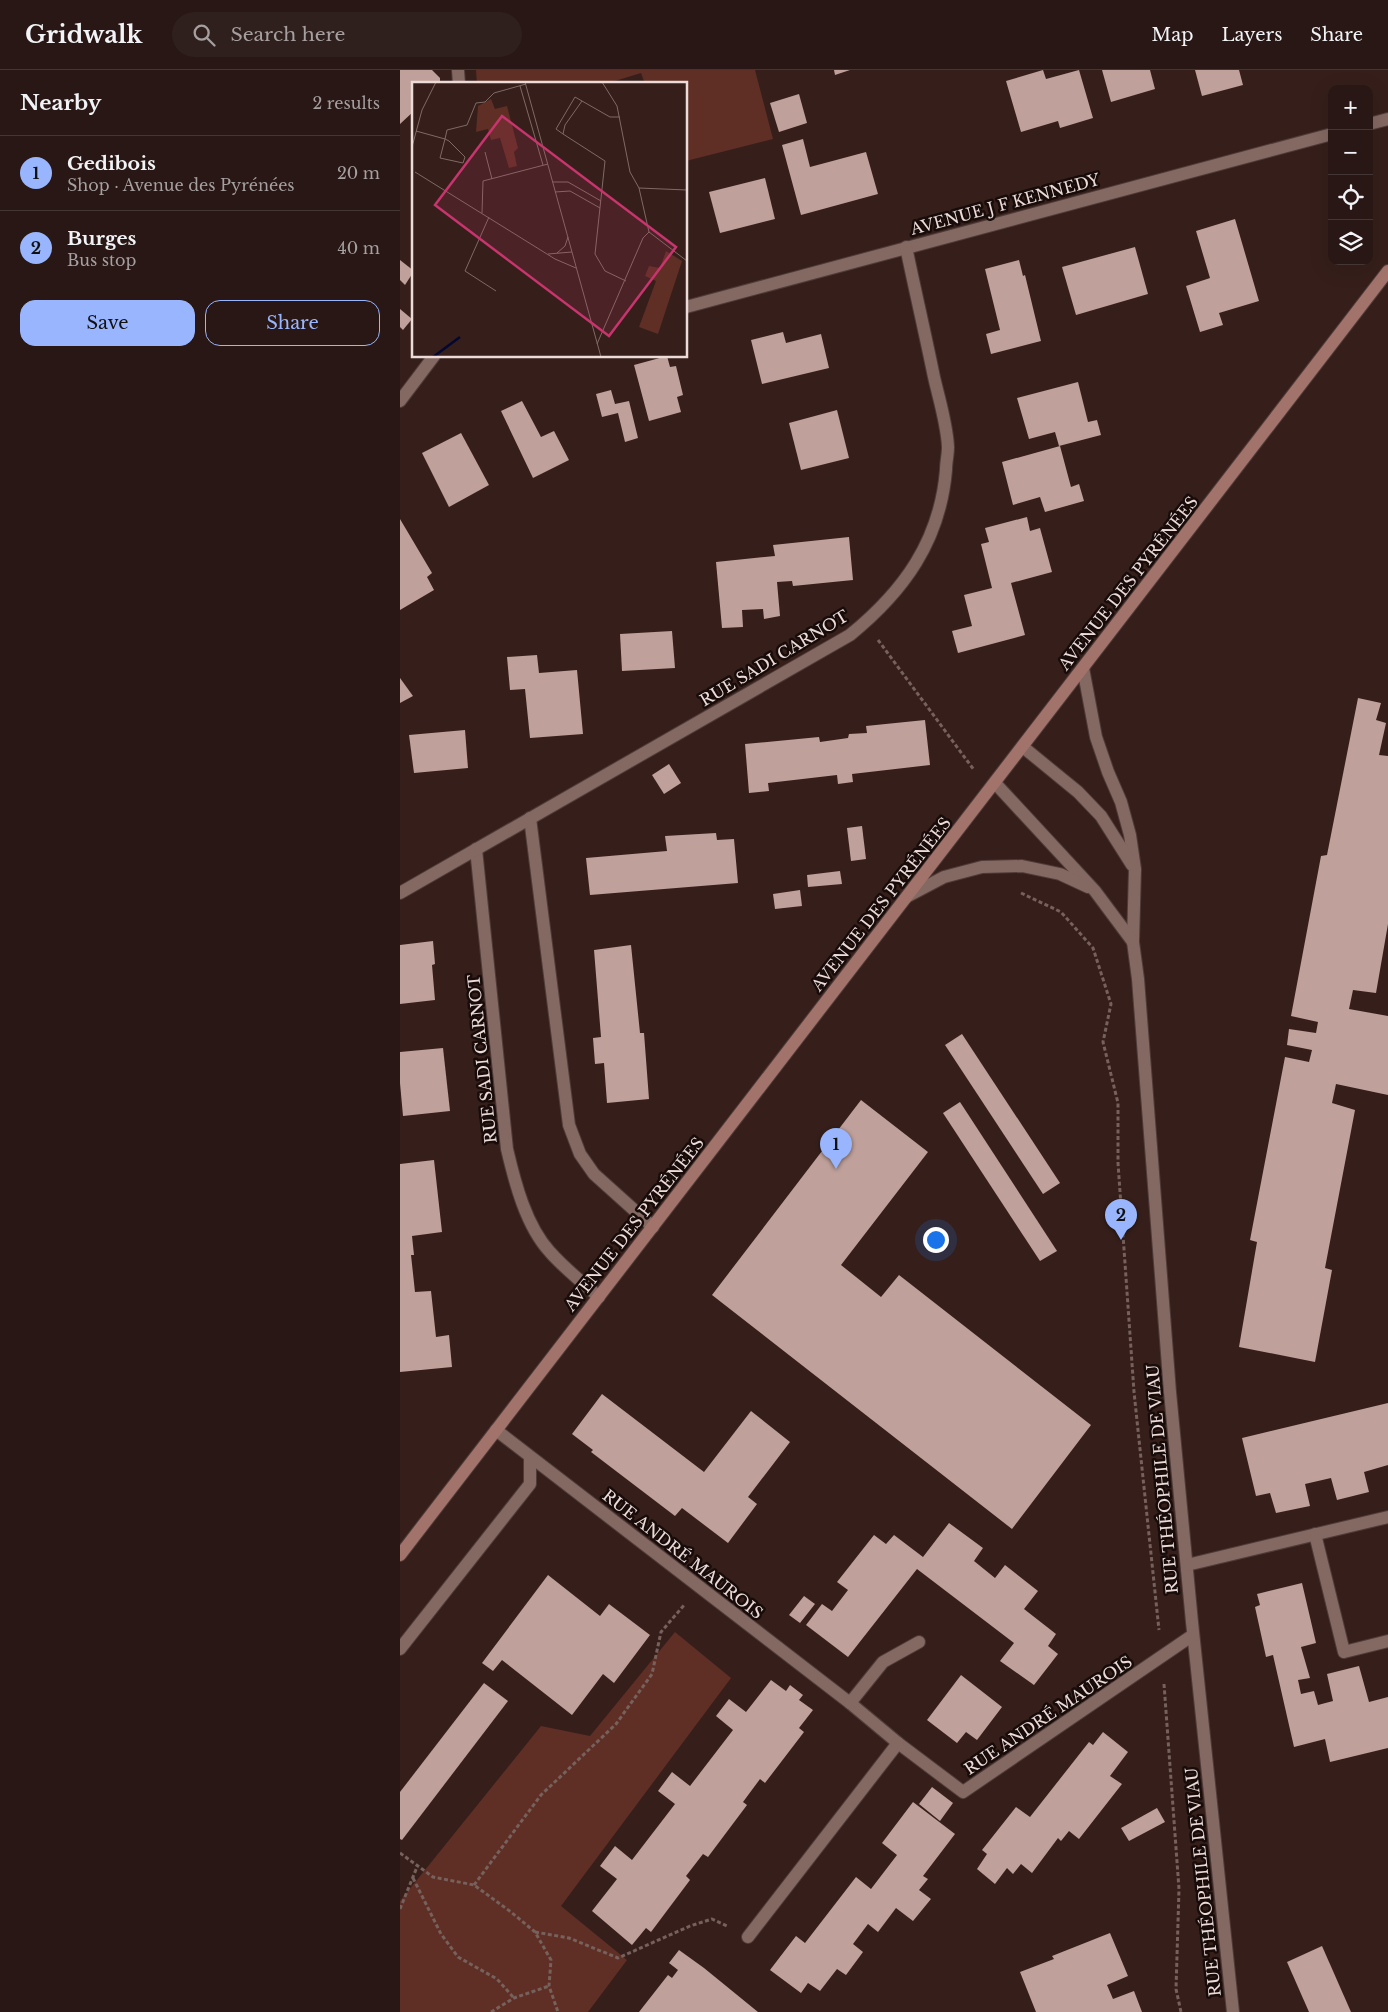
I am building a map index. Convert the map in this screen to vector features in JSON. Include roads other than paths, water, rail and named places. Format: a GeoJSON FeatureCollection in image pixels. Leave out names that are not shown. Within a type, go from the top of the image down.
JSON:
{"type":"FeatureCollection","features":[{"type":"Feature","properties":{"kind":"main road","name":"AVENUE DES PYRÉNÉES"},"geometry":{"type":"LineString","coordinates":[[400,1555],[1388,271]]}},
{"type":"Feature","properties":{"kind":"street"},"geometry":{"type":"LineString","coordinates":[[1373,123],[1388,119]]}},
{"type":"Feature","properties":{"kind":"street","name":"AVENUE J F KENNEDY"},"geometry":{"type":"LineString","coordinates":[[688,306],[1328,135]]}},
{"type":"Feature","properties":{"kind":"street","name":"RUE SADI CARNOT"},"geometry":{"type":"LineString","coordinates":[[599,1298],[549,1251],[529,1218],[516,1187],[508,1149],[476,849],[842,640],[884,606],[901,586],[920,558],[933,529],[944,489],[948,447],[940,398],[906,247]]}},
{"type":"Feature","properties":{"kind":"street"},"geometry":{"type":"LineString","coordinates":[[400,401],[432,358]]}},
{"type":"Feature","properties":{"kind":"street","name":"RUE THÉOPHILE DE VIAU"},"geometry":{"type":"LineString","coordinates":[[1083,668],[1096,738],[1121,802],[1130,835],[1135,869],[1133,942],[1138,979],[1170,1392],[1193,1635],[1234,2012]]}},
{"type":"Feature","properties":{"kind":"street"},"geometry":{"type":"LineString","coordinates":[[1023,747],[1078,792],[1101,816],[1135,869]]}},
{"type":"Feature","properties":{"kind":"street","name":"RUE THÉOPHILE DE VIAU"},"geometry":{"type":"LineString","coordinates":[[992,787],[1095,891],[1133,942]]}},
{"type":"Feature","properties":{"kind":"street"},"geometry":{"type":"LineString","coordinates":[[530,818],[564,1100],[569,1125],[580,1154],[594,1174],[653,1227]]}},
{"type":"Feature","properties":{"kind":"street"},"geometry":{"type":"LineString","coordinates":[[400,893],[476,849]]}},
{"type":"Feature","properties":{"kind":"street","name":"RUE THÉOPHILE DE VIAU"},"geometry":{"type":"LineString","coordinates":[[908,896],[944,877],[982,867],[1022,866],[1060,874],[1095,891]]}},
{"type":"Feature","properties":{"kind":"street","name":"RUE ANDRÉ MAUROIS"},"geometry":{"type":"LineString","coordinates":[[496,1430],[850,1702],[898,1743],[963,1792],[1193,1635]]}},
{"type":"Feature","properties":{"kind":"street"},"geometry":{"type":"LineString","coordinates":[[400,1649],[530,1484],[530,1457]]}},
{"type":"Feature","properties":{"kind":"street"},"geometry":{"type":"LineString","coordinates":[[1187,1565],[1388,1517]]}},
{"type":"Feature","properties":{"kind":"street"},"geometry":{"type":"LineString","coordinates":[[1315,1534],[1344,1652],[1388,1641]]}},
{"type":"Feature","properties":{"kind":"street"},"geometry":{"type":"LineString","coordinates":[[850,1702],[883,1662],[919,1642]]}},
{"type":"Feature","properties":{"kind":"street"},"geometry":{"type":"LineString","coordinates":[[748,1936],[898,1743]]}},
{"type":"Feature","properties":{"kind":"place","name":"Gedibois"},"geometry":{"type":"Point","coordinates":[836,1169]}},
{"type":"Feature","properties":{"kind":"place","name":"Burges"},"geometry":{"type":"Point","coordinates":[1121,1240]}}]}
